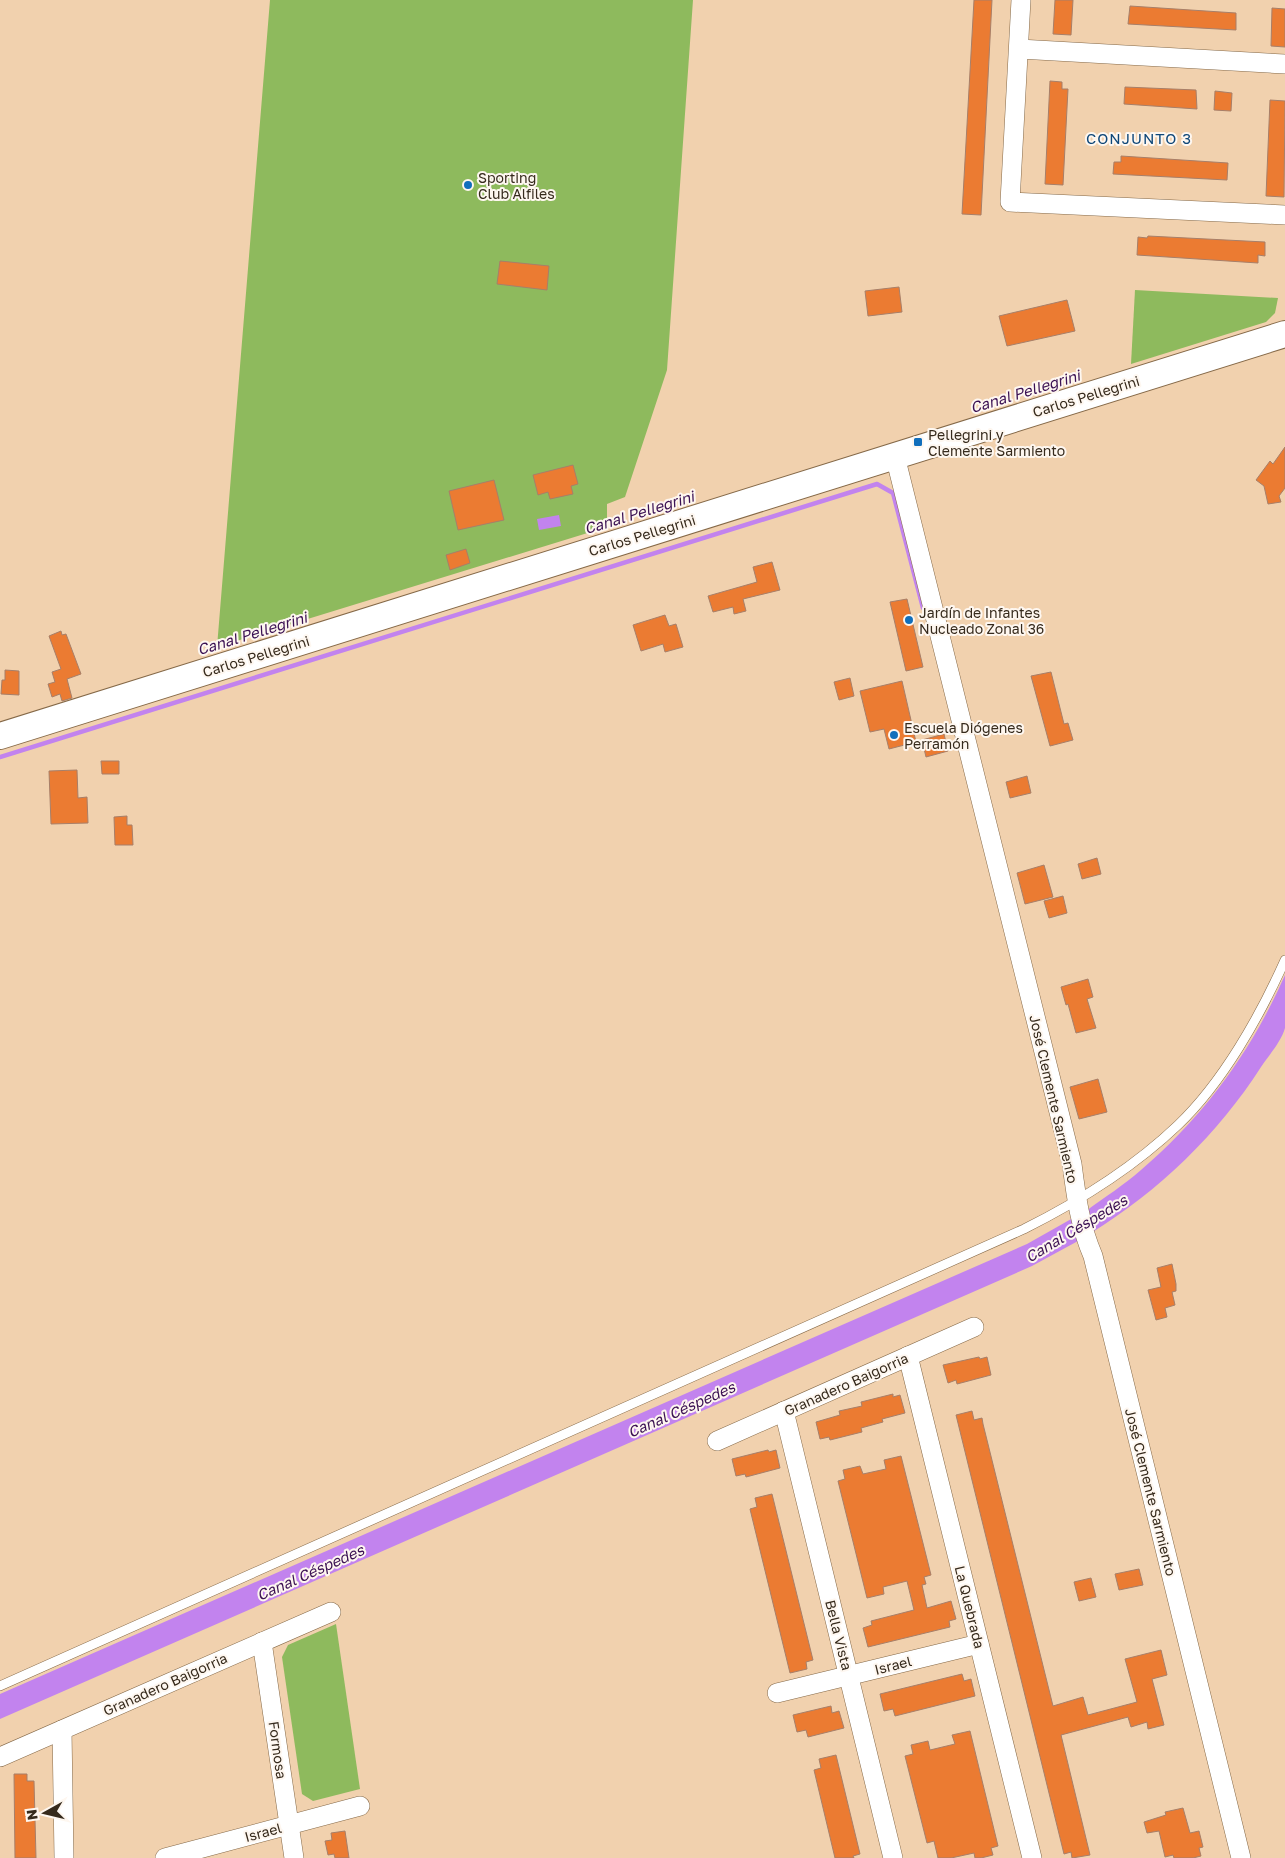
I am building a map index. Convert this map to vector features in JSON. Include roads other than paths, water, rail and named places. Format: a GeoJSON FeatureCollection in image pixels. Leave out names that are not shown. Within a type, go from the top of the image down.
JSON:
{"type":"FeatureCollection","features":[{"type":"Feature","properties":{"kind":"main road","name":"Carlos Pellegrini"},"geometry":{"type":"LineString","coordinates":[[0,736],[1285,334]]}},
{"type":"Feature","properties":{"kind":"street"},"geometry":{"type":"LineString","coordinates":[[1021,0],[1010,202],[1285,216]]}},
{"type":"Feature","properties":{"kind":"street"},"geometry":{"type":"LineString","coordinates":[[1019,49],[1285,64]]}},
{"type":"Feature","properties":{"kind":"street","name":"José Clemente Sarmiento"},"geometry":{"type":"LineString","coordinates":[[894,456],[1063,1127],[1072,1164],[1078,1208],[1085,1237],[1093,1256],[1241,1858]]}},
{"type":"Feature","properties":{"kind":"street","name":"Granadero Baigorria"},"geometry":{"type":"LineString","coordinates":[[717,1441],[974,1327]]}},
{"type":"Feature","properties":{"kind":"street","name":"La Quebrada"},"geometry":{"type":"LineString","coordinates":[[908,1356],[1032,1858]]}},
{"type":"Feature","properties":{"kind":"street","name":"Bella Vista"},"geometry":{"type":"LineString","coordinates":[[784,1412],[893,1858]]}},
{"type":"Feature","properties":{"kind":"street","name":"Granadero Baigorria"},"geometry":{"type":"LineString","coordinates":[[0,1757],[331,1612]]}},
{"type":"Feature","properties":{"kind":"street","name":"Formosa"},"geometry":{"type":"LineString","coordinates":[[262,1642],[294,1858]]}},
{"type":"Feature","properties":{"kind":"street","name":"Israel"},"geometry":{"type":"LineString","coordinates":[[777,1693],[979,1644]]}},
{"type":"Feature","properties":{"kind":"street"},"geometry":{"type":"LineString","coordinates":[[62,1730],[64,1858]]}},
{"type":"Feature","properties":{"kind":"street","name":"Israel"},"geometry":{"type":"LineString","coordinates":[[165,1858],[360,1806]]}},
{"type":"Feature","properties":{"kind":"lane"},"geometry":{"type":"LineString","coordinates":[[0,1686],[1015,1233],[1078,1208],[1179,1124],[1207,1092],[1236,1052],[1267,1000],[1285,960]]}},
{"type":"Feature","properties":{"kind":"water"},"geometry":{"type":"Polygon","coordinates":[[[559,515],[561,526],[539,530],[537,519],[559,515]]]}},
{"type":"Feature","properties":{"kind":"water"},"geometry":{"type":"Polygon","coordinates":[[[1285,975],[1285,1028],[1278,1043],[1244,1092],[1206,1138],[1163,1180],[1116,1217],[1091,1233],[1086,1211],[1141,1170],[1186,1127],[1206,1104],[1224,1081],[1257,1030],[1285,975]]]}},
{"type":"Feature","properties":{"kind":"water","name":"Canal Céspedes"},"geometry":{"type":"Polygon","coordinates":[[[1073,1218],[1078,1241],[1032,1266],[0,1719],[0,1694],[1027,1244],[1073,1218]]]}},
{"type":"Feature","properties":{"kind":"waterway"},"geometry":{"type":"LineString","coordinates":[[0,757],[877,484],[893,493],[923,608]]}},
{"type":"Feature","properties":{"kind":"place","name":"Sporting Club Alfiles"},"geometry":{"type":"Point","coordinates":[468,185]}},
{"type":"Feature","properties":{"kind":"place","name":"Pellegrini y Clemente Sarmiento"},"geometry":{"type":"Point","coordinates":[918,442]}},
{"type":"Feature","properties":{"kind":"place","name":"Jardín de Infantes Nucleado Zonal 36"},"geometry":{"type":"Point","coordinates":[909,620]}},
{"type":"Feature","properties":{"kind":"place","name":"Escuela Diógenes Perramón"},"geometry":{"type":"Point","coordinates":[894,735]}},
{"type":"Feature","properties":{"kind":"district","name":"CONJUNTO 3"},"geometry":{"type":"Point","coordinates":[1139,138]}},
{"type":"Feature","properties":{"kind":"water label","name":"Canal Pellegrini"},"geometry":{"type":"Point","coordinates":[1025,391]}},
{"type":"Feature","properties":{"kind":"water label","name":"Canal Pellegrini"},"geometry":{"type":"Point","coordinates":[639,512]}},
{"type":"Feature","properties":{"kind":"water label","name":"Canal Pellegrini"},"geometry":{"type":"Point","coordinates":[252,633]}}]}
